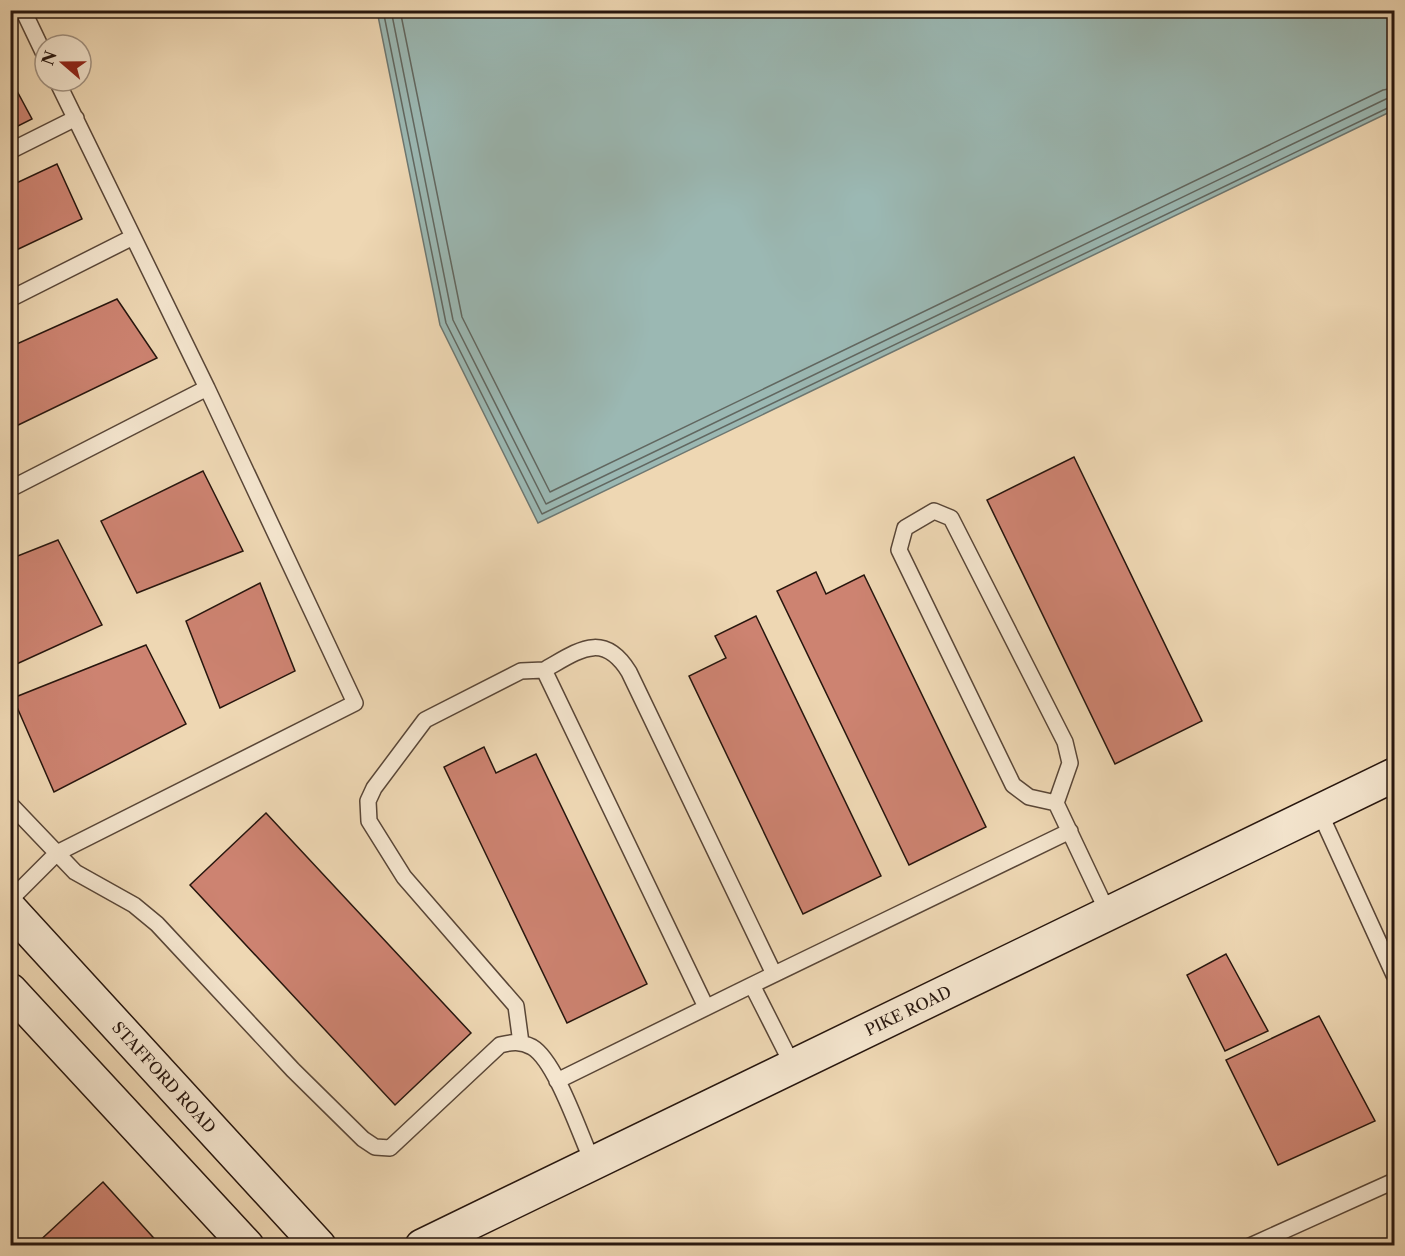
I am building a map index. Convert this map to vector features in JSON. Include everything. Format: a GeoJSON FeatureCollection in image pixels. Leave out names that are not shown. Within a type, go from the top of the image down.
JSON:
{"type":"FeatureCollection","features":[{"type":"Feature","properties":{"kind":"street","name":"PIKE ROAD"},"geometry":{"type":"LineString","coordinates":[[422,1245],[1395,775]]}},
{"type":"Feature","properties":{"kind":"street","name":"STAFFORD ROAD"},"geometry":{"type":"LineString","coordinates":[[10,909],[319,1245]]}},
{"type":"Feature","properties":{"kind":"street"},"geometry":{"type":"LineString","coordinates":[[10,990],[247,1245]]}},
{"type":"Feature","properties":{"kind":"lane"},"geometry":{"type":"LineString","coordinates":[[23,10],[34,33]]}},
{"type":"Feature","properties":{"kind":"lane"},"geometry":{"type":"LineString","coordinates":[[10,900],[57,853],[355,703],[207,388],[63,93]]}},
{"type":"Feature","properties":{"kind":"lane"},"geometry":{"type":"LineString","coordinates":[[10,151],[76,118]]}},
{"type":"Feature","properties":{"kind":"lane"},"geometry":{"type":"LineString","coordinates":[[10,299],[133,237]]}},
{"type":"Feature","properties":{"kind":"lane"},"geometry":{"type":"LineString","coordinates":[[10,489],[207,388]]}},
{"type":"Feature","properties":{"kind":"lane"},"geometry":{"type":"LineString","coordinates":[[1056,803],[1029,797],[1013,785],[899,550],[905,528],[934,511],[951,518],[1065,742],[1070,763],[1056,803],[1108,913]]}},
{"type":"Feature","properties":{"kind":"lane"},"geometry":{"type":"LineString","coordinates":[[521,1042],[516,1006],[404,877],[369,821],[368,801],[374,788],[425,720],[521,671],[544,670],[581,650],[593,647],[604,649],[621,659],[774,974]]}},
{"type":"Feature","properties":{"kind":"lane"},"geometry":{"type":"LineString","coordinates":[[544,670],[706,1007]]}},
{"type":"Feature","properties":{"kind":"lane"},"geometry":{"type":"LineString","coordinates":[[10,804],[75,872],[134,905],[157,924],[293,1070],[363,1139],[375,1147],[390,1148],[500,1046],[521,1042],[541,1055],[557,1081],[592,1163]]}},
{"type":"Feature","properties":{"kind":"lane"},"geometry":{"type":"LineString","coordinates":[[1319,811],[1395,975]]}},
{"type":"Feature","properties":{"kind":"lane"},"geometry":{"type":"LineString","coordinates":[[557,1081],[1070,831]]}},
{"type":"Feature","properties":{"kind":"lane"},"geometry":{"type":"LineString","coordinates":[[752,985],[793,1066]]}},
{"type":"Feature","properties":{"kind":"lane"},"geometry":{"type":"LineString","coordinates":[[1250,1245],[1395,1181]]}},
{"type":"Feature","properties":{"kind":"water"},"geometry":{"type":"Polygon","coordinates":[[[377,11],[1394,11],[1394,110],[538,523],[440,325],[377,11]]]}},
{"type":"Feature","properties":{"kind":"building"},"geometry":{"type":"Polygon","coordinates":[[[10,78],[32,119],[10,130],[10,78]]]}},
{"type":"Feature","properties":{"kind":"building"},"geometry":{"type":"Polygon","coordinates":[[[57,164],[82,219],[10,253],[10,186],[57,164]]]}},
{"type":"Feature","properties":{"kind":"building"},"geometry":{"type":"Polygon","coordinates":[[[117,299],[157,358],[10,429],[10,347],[117,299]]]}},
{"type":"Feature","properties":{"kind":"building"},"geometry":{"type":"Polygon","coordinates":[[[1074,457],[1202,721],[1115,764],[987,500],[1074,457]]]}},
{"type":"Feature","properties":{"kind":"building"},"geometry":{"type":"Polygon","coordinates":[[[203,471],[243,551],[137,593],[101,521],[203,471]]]}},
{"type":"Feature","properties":{"kind":"building"},"geometry":{"type":"Polygon","coordinates":[[[58,540],[102,625],[10,667],[10,559],[58,540]]]}},
{"type":"Feature","properties":{"kind":"building"},"geometry":{"type":"Polygon","coordinates":[[[816,572],[826,594],[864,575],[986,827],[909,865],[777,591],[816,572]]]}},
{"type":"Feature","properties":{"kind":"building"},"geometry":{"type":"Polygon","coordinates":[[[260,583],[295,671],[220,708],[186,621],[260,583]]]}},
{"type":"Feature","properties":{"kind":"building"},"geometry":{"type":"Polygon","coordinates":[[[756,616],[881,876],[803,914],[689,676],[726,658],[715,636],[756,616]]]}},
{"type":"Feature","properties":{"kind":"building"},"geometry":{"type":"Polygon","coordinates":[[[146,645],[186,724],[54,792],[13,698],[146,645]]]}},
{"type":"Feature","properties":{"kind":"building"},"geometry":{"type":"Polygon","coordinates":[[[484,747],[496,773],[536,754],[647,984],[567,1023],[444,767],[484,747]]]}},
{"type":"Feature","properties":{"kind":"building"},"geometry":{"type":"Polygon","coordinates":[[[266,813],[471,1033],[395,1105],[190,885],[266,813]]]}},
{"type":"Feature","properties":{"kind":"building"},"geometry":{"type":"Polygon","coordinates":[[[1226,954],[1268,1031],[1225,1051],[1187,975],[1226,954]]]}},
{"type":"Feature","properties":{"kind":"building"},"geometry":{"type":"Polygon","coordinates":[[[1319,1016],[1375,1121],[1278,1165],[1226,1060],[1319,1016]]]}},
{"type":"Feature","properties":{"kind":"building"},"geometry":{"type":"Polygon","coordinates":[[[103,1182],[161,1246],[34,1246],[103,1182]]]}}]}
